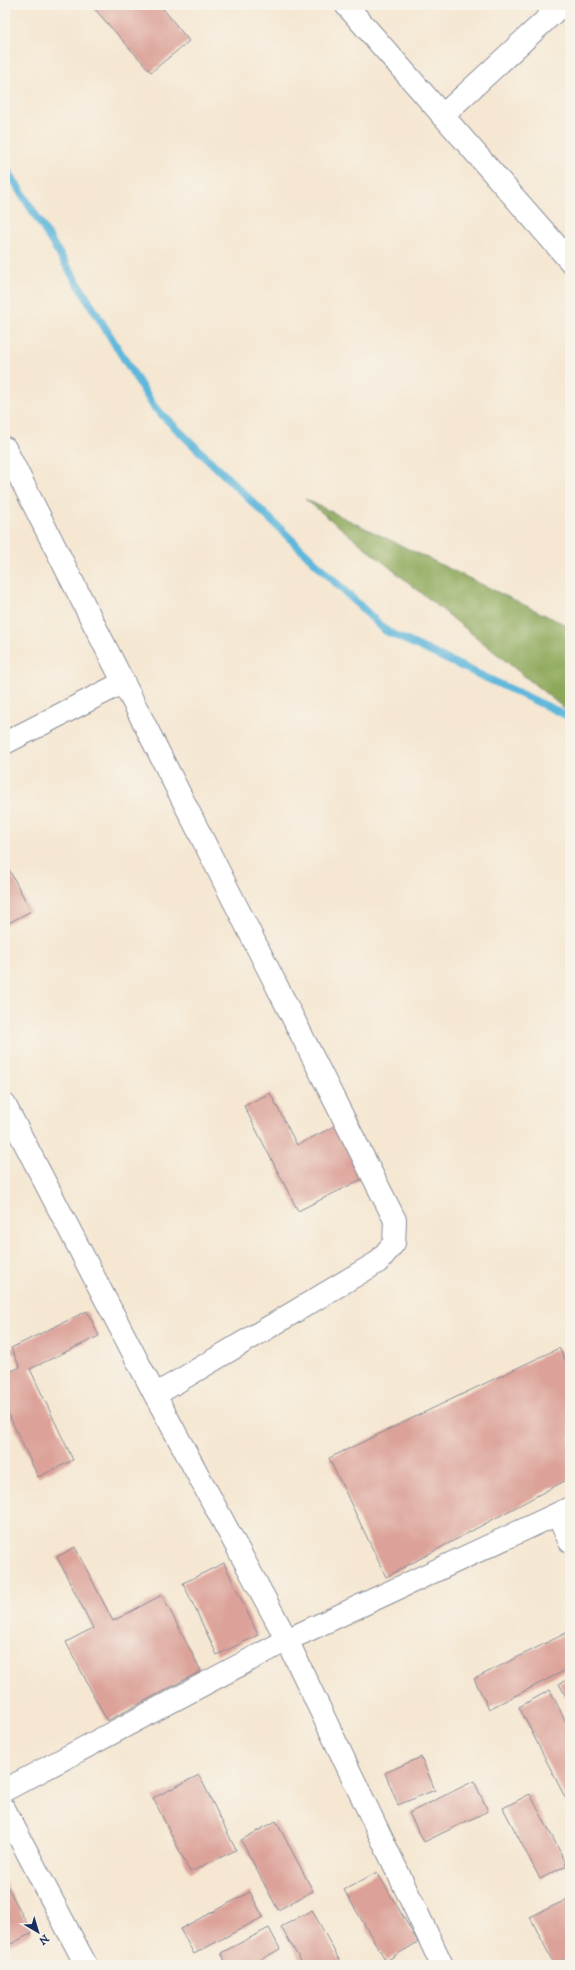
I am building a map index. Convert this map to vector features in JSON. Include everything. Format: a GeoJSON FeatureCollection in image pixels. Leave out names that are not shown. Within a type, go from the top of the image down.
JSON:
{"type":"FeatureCollection","features":[{"type":"Feature","properties":{"kind":"street"},"geometry":{"type":"LineString","coordinates":[[346,5],[570,262]]}},
{"type":"Feature","properties":{"kind":"street"},"geometry":{"type":"LineString","coordinates":[[442,116],[562,5]]}},
{"type":"Feature","properties":{"kind":"street"},"geometry":{"type":"LineString","coordinates":[[5,448],[395,1220],[394,1243],[378,1262],[155,1395]]}},
{"type":"Feature","properties":{"kind":"street"},"geometry":{"type":"LineString","coordinates":[[5,743],[124,682]]}},
{"type":"Feature","properties":{"kind":"street"},"geometry":{"type":"LineString","coordinates":[[5,1105],[155,1395],[287,1640],[442,1965]]}},
{"type":"Feature","properties":{"kind":"street"},"geometry":{"type":"LineString","coordinates":[[5,1790],[287,1640],[563,1511],[570,1542]]}},
{"type":"Feature","properties":{"kind":"street"},"geometry":{"type":"LineString","coordinates":[[5,1810],[86,1965]]}},
{"type":"Feature","properties":{"kind":"green space"},"geometry":{"type":"Polygon","coordinates":[[[305,499],[570,627],[570,713],[305,499]]]}},
{"type":"Feature","properties":{"kind":"building"},"geometry":{"type":"Polygon","coordinates":[[[91,5],[160,5],[189,41],[151,72],[91,5]]]}},
{"type":"Feature","properties":{"kind":"building"},"geometry":{"type":"Polygon","coordinates":[[[5,862],[31,911],[5,925],[5,862]]]}},
{"type":"Feature","properties":{"kind":"building"},"geometry":{"type":"Polygon","coordinates":[[[270,1093],[297,1145],[335,1126],[362,1179],[298,1211],[244,1106],[270,1093]]]}},
{"type":"Feature","properties":{"kind":"building"},"geometry":{"type":"Polygon","coordinates":[[[87,1311],[99,1336],[30,1369],[73,1460],[38,1477],[5,1407],[5,1374],[20,1367],[11,1348],[87,1311]]]}},
{"type":"Feature","properties":{"kind":"building"},"geometry":{"type":"Polygon","coordinates":[[[559,1348],[570,1370],[570,1478],[386,1577],[329,1458],[559,1348]]]}},
{"type":"Feature","properties":{"kind":"building"},"geometry":{"type":"Polygon","coordinates":[[[75,1547],[113,1621],[162,1595],[201,1671],[107,1721],[66,1642],[93,1628],[57,1557],[75,1547]]]}},
{"type":"Feature","properties":{"kind":"building"},"geometry":{"type":"Polygon","coordinates":[[[224,1563],[258,1635],[217,1655],[183,1583],[224,1563]]]}},
{"type":"Feature","properties":{"kind":"building"},"geometry":{"type":"Polygon","coordinates":[[[570,1631],[570,1668],[489,1709],[474,1679],[570,1631]]]}},
{"type":"Feature","properties":{"kind":"building"},"geometry":{"type":"Polygon","coordinates":[[[570,1678],[570,1704],[559,1684],[570,1678]]]}},
{"type":"Feature","properties":{"kind":"building"},"geometry":{"type":"Polygon","coordinates":[[[550,1690],[570,1730],[570,1807],[519,1707],[550,1690]]]}},
{"type":"Feature","properties":{"kind":"building"},"geometry":{"type":"Polygon","coordinates":[[[421,1757],[435,1790],[398,1805],[385,1773],[421,1757]]]}},
{"type":"Feature","properties":{"kind":"building"},"geometry":{"type":"Polygon","coordinates":[[[199,1775],[236,1850],[190,1872],[153,1798],[199,1775]]]}},
{"type":"Feature","properties":{"kind":"building"},"geometry":{"type":"Polygon","coordinates":[[[474,1781],[488,1811],[424,1842],[409,1813],[474,1781]]]}},
{"type":"Feature","properties":{"kind":"building"},"geometry":{"type":"Polygon","coordinates":[[[530,1794],[567,1865],[540,1879],[503,1808],[530,1794]]]}},
{"type":"Feature","properties":{"kind":"building"},"geometry":{"type":"Polygon","coordinates":[[[276,1821],[313,1891],[278,1910],[241,1840],[276,1821]]]}},
{"type":"Feature","properties":{"kind":"building"},"geometry":{"type":"Polygon","coordinates":[[[377,1872],[418,1942],[386,1961],[344,1890],[377,1872]]]}},
{"type":"Feature","properties":{"kind":"building"},"geometry":{"type":"Polygon","coordinates":[[[5,1882],[32,1933],[5,1947],[5,1882]]]}},
{"type":"Feature","properties":{"kind":"building"},"geometry":{"type":"Polygon","coordinates":[[[250,1892],[263,1917],[194,1954],[180,1929],[250,1892]]]}},
{"type":"Feature","properties":{"kind":"building"},"geometry":{"type":"Polygon","coordinates":[[[570,1898],[570,1956],[554,1964],[530,1917],[570,1898]]]}},
{"type":"Feature","properties":{"kind":"building"},"geometry":{"type":"Polygon","coordinates":[[[312,1910],[342,1965],[303,1965],[281,1927],[312,1910]]]}},
{"type":"Feature","properties":{"kind":"building"},"geometry":{"type":"Polygon","coordinates":[[[269,1928],[280,1949],[251,1965],[227,1965],[221,1953],[269,1928]]]}},
{"type":"Feature","properties":{"kind":"waterway"},"geometry":{"type":"LineString","coordinates":[[5,166],[154,407],[386,631],[570,717]]}}]}
